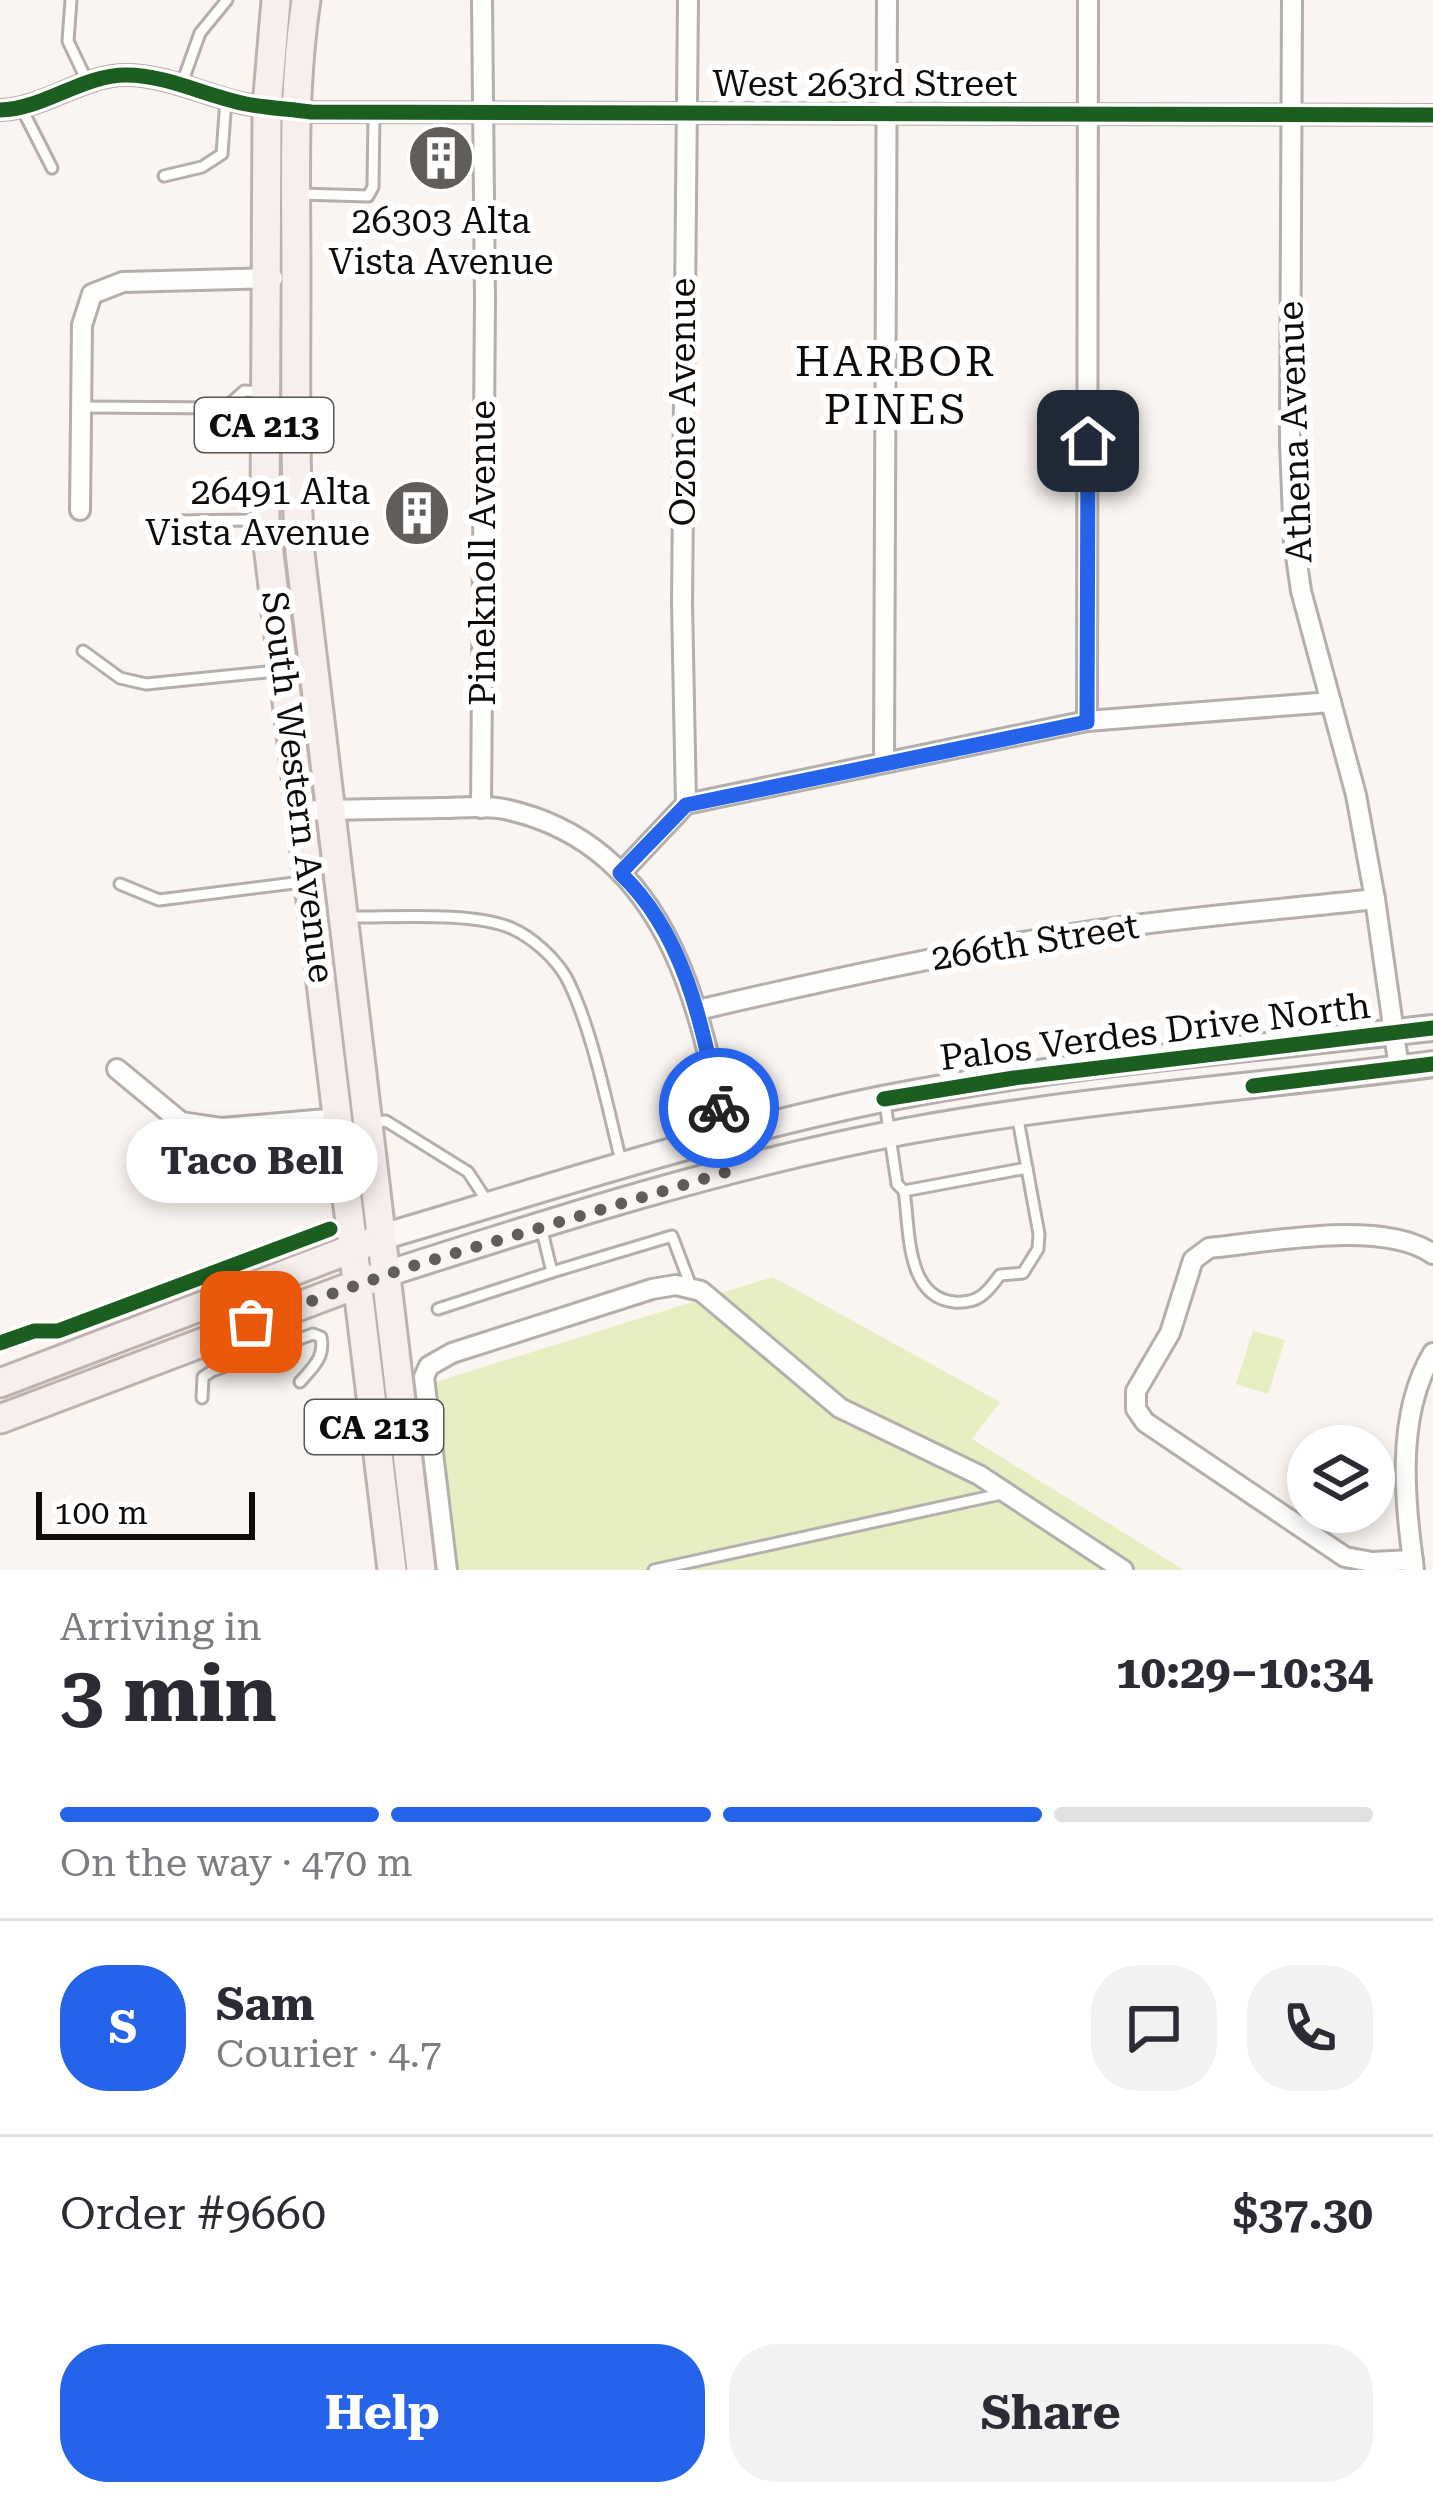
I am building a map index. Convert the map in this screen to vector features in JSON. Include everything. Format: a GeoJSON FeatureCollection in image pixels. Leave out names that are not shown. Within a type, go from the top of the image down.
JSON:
{"type":"FeatureCollection","features":[{"type":"Feature","properties":{"kind":"main road","name":"South Western Avenue"},"geometry":{"type":"LineString","coordinates":[[276,0],[267,106],[265,520],[283,670],[316,810]]}},
{"type":"Feature","properties":{"kind":"main road","name":"South Western Avenue"},"geometry":{"type":"LineString","coordinates":[[306,0],[297,110],[297,500],[312,669],[329,1050],[392,1570]]}},
{"type":"Feature","properties":{"kind":"main road","name":"South Western Avenue"},"geometry":{"type":"LineString","coordinates":[[324,879],[343,916],[421,1570]]}},
{"type":"Feature","properties":{"kind":"main road","name":"Palos Verdes Drive North"},"geometry":{"type":"LineString","coordinates":[[0,1383],[382,1237],[724,1136],[884,1099],[1032,1076],[1433,1028]]}},
{"type":"Feature","properties":{"kind":"main road","name":"Palos Verdes Drive North"},"geometry":{"type":"LineString","coordinates":[[0,1419],[356,1284],[730,1171],[890,1135],[1017,1114],[1433,1064]]}},
{"type":"Feature","properties":{"kind":"street","name":"Pineknoll Avenue"},"geometry":{"type":"LineString","coordinates":[[481,808],[482,0]]}},
{"type":"Feature","properties":{"kind":"street","name":"Ozone Avenue"},"geometry":{"type":"LineString","coordinates":[[686,805],[682,580],[688,0]]}},
{"type":"Feature","properties":{"kind":"street"},"geometry":{"type":"LineString","coordinates":[[884,760],[887,0]]}},
{"type":"Feature","properties":{"kind":"street"},"geometry":{"type":"LineString","coordinates":[[1087,722],[1088,0]]}},
{"type":"Feature","properties":{"kind":"street","name":"Athena Avenue"},"geometry":{"type":"LineString","coordinates":[[1292,0],[1290,443],[1294,542],[1300,591],[1356,795],[1399,1068]]}},
{"type":"Feature","properties":{"kind":"street","name":"West 263rd Street"},"geometry":{"type":"LineString","coordinates":[[0,110],[22,109],[88,83],[125,75],[267,106],[374,114],[1433,116]]}},
{"type":"Feature","properties":{"kind":"street"},"geometry":{"type":"LineString","coordinates":[[80,510],[82,325],[92,295],[123,282],[296,278]]}},
{"type":"Feature","properties":{"kind":"street"},"geometry":{"type":"LineString","coordinates":[[620,873],[686,805],[884,760],[1087,722],[1330,702]]}},
{"type":"Feature","properties":{"kind":"street"},"geometry":{"type":"LineString","coordinates":[[316,810],[502,808],[572,837],[620,873],[638,890],[667,934],[698,1010],[730,1171]]}},
{"type":"Feature","properties":{"kind":"street","name":"266th Street"},"geometry":{"type":"LineString","coordinates":[[698,1010],[998,946],[1166,921],[1375,899]]}},
{"type":"Feature","properties":{"kind":"street"},"geometry":{"type":"LineString","coordinates":[[117,1069],[182,1122],[222,1128],[338,1118]]}},
{"type":"Feature","properties":{"kind":"street"},"geometry":{"type":"LineString","coordinates":[[1433,1254],[1418,1244],[1363,1237],[1209,1248],[1193,1260],[1170,1333],[1136,1391],[1136,1409],[1145,1423],[1345,1557],[1414,1565],[1408,1421],[1433,1353]]}},
{"type":"Feature","properties":{"kind":"street"},"geometry":{"type":"LineString","coordinates":[[447,1570],[424,1376],[429,1366],[452,1353],[676,1285],[701,1291],[840,1408],[979,1474],[1123,1570]]}},
{"type":"Feature","properties":{"kind":"lane"},"geometry":{"type":"LineString","coordinates":[[71,0],[68,41],[88,83]]}},
{"type":"Feature","properties":{"kind":"lane"},"geometry":{"type":"LineString","coordinates":[[181,86],[200,33],[227,0]]}},
{"type":"Feature","properties":{"kind":"lane"},"geometry":{"type":"LineString","coordinates":[[164,176],[202,167],[222,154],[226,99]]}},
{"type":"Feature","properties":{"kind":"lane"},"geometry":{"type":"LineString","coordinates":[[22,109],[52,168]]}},
{"type":"Feature","properties":{"kind":"lane"},"geometry":{"type":"LineString","coordinates":[[296,194],[368,196],[374,187],[374,114]]}},
{"type":"Feature","properties":{"kind":"lane"},"geometry":{"type":"LineString","coordinates":[[81,407],[226,408],[244,392],[264,392]]}},
{"type":"Feature","properties":{"kind":"lane"},"geometry":{"type":"LineString","coordinates":[[171,521],[265,520]]}},
{"type":"Feature","properties":{"kind":"lane"},"geometry":{"type":"LineString","coordinates":[[83,652],[120,678],[146,683],[312,669]]}},
{"type":"Feature","properties":{"kind":"lane"},"geometry":{"type":"LineString","coordinates":[[120,884],[158,900],[324,879]]}},
{"type":"Feature","properties":{"kind":"lane"},"geometry":{"type":"LineString","coordinates":[[343,916],[475,920],[512,928],[545,951],[566,976],[581,1017],[622,1165]]}},
{"type":"Feature","properties":{"kind":"lane"},"geometry":{"type":"LineString","coordinates":[[329,1050],[360,1050]]}},
{"type":"Feature","properties":{"kind":"lane"},"geometry":{"type":"LineString","coordinates":[[884,1099],[917,1277],[934,1298],[963,1303],[986,1295],[1000,1275],[1023,1273],[1038,1250],[1017,1114]]}},
{"type":"Feature","properties":{"kind":"lane"},"geometry":{"type":"LineString","coordinates":[[368,1122],[386,1121],[468,1172],[490,1206]]}},
{"type":"Feature","properties":{"kind":"lane"},"geometry":{"type":"LineString","coordinates":[[904,1191],[1027,1168]]}},
{"type":"Feature","properties":{"kind":"lane"},"geometry":{"type":"LineString","coordinates":[[541,1227],[552,1272]]}},
{"type":"Feature","properties":{"kind":"lane"},"geometry":{"type":"LineString","coordinates":[[438,1309],[672,1236],[692,1288]]}},
{"type":"Feature","properties":{"kind":"lane"},"geometry":{"type":"LineString","coordinates":[[202,1398],[203,1377],[212,1371],[313,1334],[321,1337],[319,1361],[299,1382]]}},
{"type":"Feature","properties":{"kind":"lane"},"geometry":{"type":"LineString","coordinates":[[85,1351],[96,1384]]}},
{"type":"Feature","properties":{"kind":"lane"},"geometry":{"type":"LineString","coordinates":[[654,1570],[1006,1493]]}},
{"type":"Feature","properties":{"kind":"green space"},"geometry":{"type":"Polygon","coordinates":[[[773,1277],[1000,1402],[972,1439],[1184,1570],[451,1570],[426,1385],[773,1277]]]}},
{"type":"Feature","properties":{"kind":"green space"},"geometry":{"type":"Polygon","coordinates":[[[1253,1331],[1285,1340],[1268,1394],[1236,1384],[1253,1331]]]}},
{"type":"Feature","properties":{"kind":"cycle path"},"geometry":{"type":"LineString","coordinates":[[0,110],[32,104],[94,80],[126,75],[156,78],[246,104],[311,112],[1433,115]]}},
{"type":"Feature","properties":{"kind":"cycle path"},"geometry":{"type":"LineString","coordinates":[[884,1099],[1014,1078],[1433,1028]]}},
{"type":"Feature","properties":{"kind":"cycle path"},"geometry":{"type":"LineString","coordinates":[[1253,1086],[1433,1064]]}},
{"type":"Feature","properties":{"kind":"cycle path"},"geometry":{"type":"LineString","coordinates":[[0,1343],[34,1331],[58,1331],[330,1229]]}},
{"type":"Feature","properties":{"kind":"way so far"},"geometry":{"type":"LineString","coordinates":[[251,1322],[409,1267],[730,1171],[719,1108]]}},
{"type":"Feature","properties":{"kind":"place","name":"26303 Alta Vista Avenue"},"geometry":{"type":"Point","coordinates":[441,158]}},
{"type":"Feature","properties":{"kind":"place","name":"26491 Alta Vista Avenue"},"geometry":{"type":"Point","coordinates":[417,513]}},
{"type":"Feature","properties":{"kind":"place","name":"Taco Bell"},"geometry":{"type":"Point","coordinates":[251,1322]}},
{"type":"Feature","properties":{"kind":"district","name":"HARBOR PINES"},"geometry":{"type":"Point","coordinates":[896,385]}},
{"type":"Feature","properties":{"kind":"route"},"geometry":{"type":"LineString","coordinates":[[719,1108],[698,1010],[681,964],[638,890],[620,873],[686,805],[884,760],[1087,722],[1088,441]]}}]}
